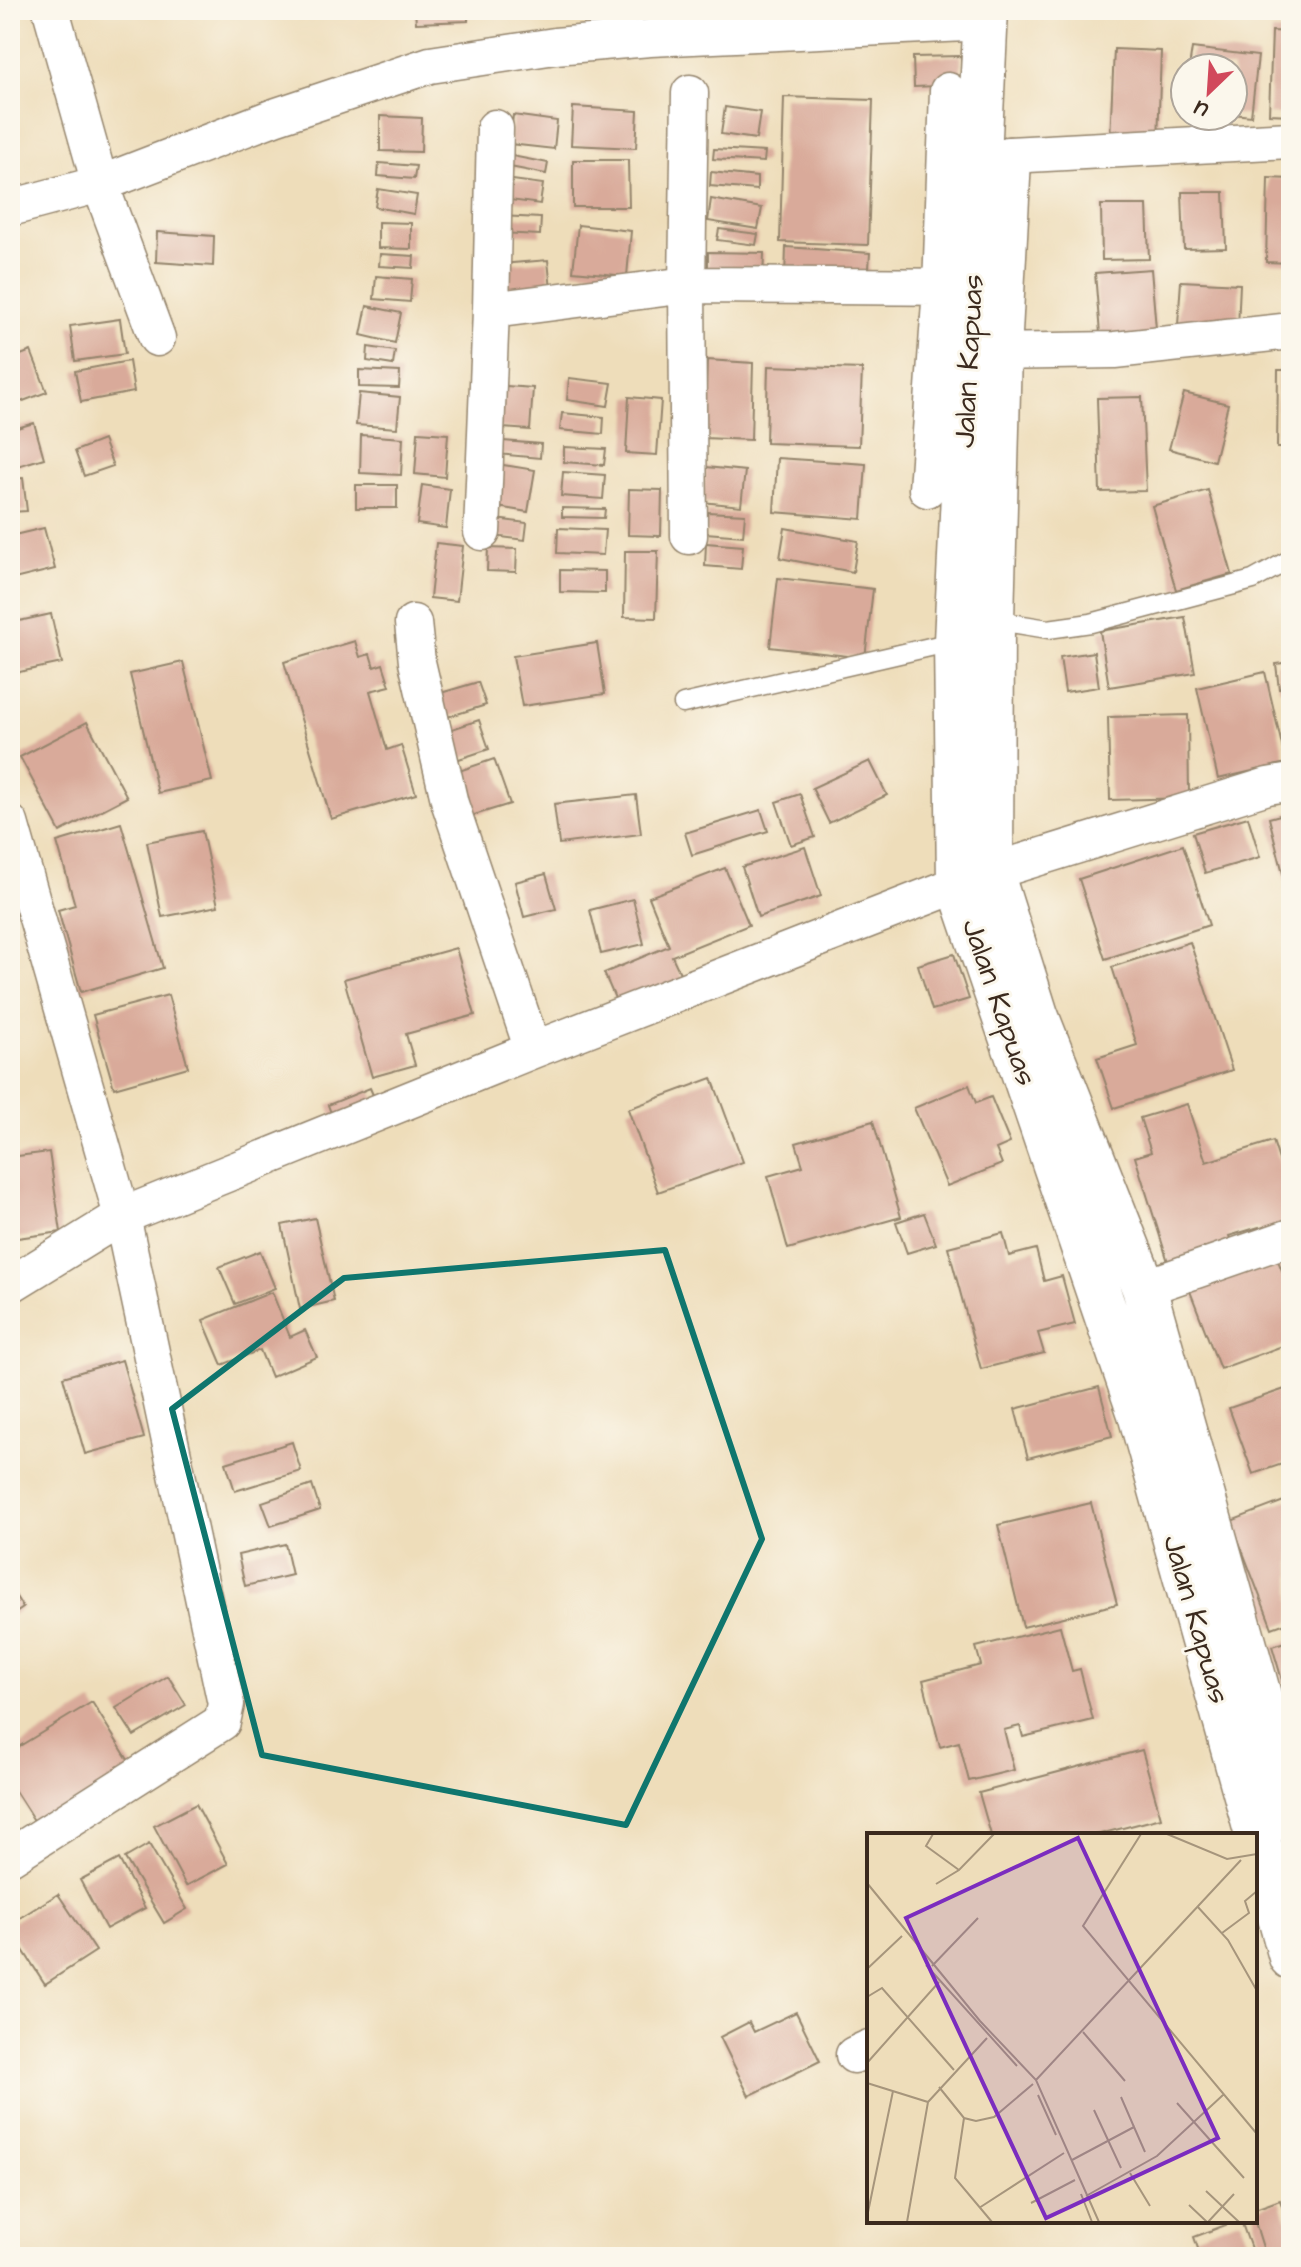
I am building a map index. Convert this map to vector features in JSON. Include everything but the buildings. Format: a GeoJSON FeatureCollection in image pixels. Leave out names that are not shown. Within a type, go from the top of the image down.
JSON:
{"type":"FeatureCollection","features":[{"type":"Feature","properties":{"kind":"street"},"geometry":{"type":"LineString","coordinates":[[51,10],[100,184],[157,338]]}},
{"type":"Feature","properties":{"kind":"street"},"geometry":{"type":"LineString","coordinates":[[10,208],[100,184],[274,117],[430,65],[555,46],[648,24],[997,14]]}},
{"type":"Feature","properties":{"kind":"street","name":"Jalan Kapuas"},"geometry":{"type":"LineString","coordinates":[[974,631],[999,352],[1009,155],[997,14]]}},
{"type":"Feature","properties":{"kind":"street","name":"Jalan Kapuas"},"geometry":{"type":"LineString","coordinates":[[997,14],[956,287],[974,631],[975,878],[1286,1775],[1291,1820]]}},
{"type":"Feature","properties":{"kind":"street"},"geometry":{"type":"LineString","coordinates":[[927,489],[956,287],[948,91]]}},
{"type":"Feature","properties":{"kind":"street"},"geometry":{"type":"LineString","coordinates":[[689,536],[687,285],[690,93]]}},
{"type":"Feature","properties":{"kind":"street"},"geometry":{"type":"LineString","coordinates":[[482,532],[495,128]]}},
{"type":"Feature","properties":{"kind":"street"},"geometry":{"type":"LineString","coordinates":[[1009,155],[1291,140]]}},
{"type":"Feature","properties":{"kind":"street"},"geometry":{"type":"LineString","coordinates":[[491,310],[687,285],[956,287]]}},
{"type":"Feature","properties":{"kind":"street"},"geometry":{"type":"LineString","coordinates":[[999,352],[1115,350],[1291,331]]}},
{"type":"Feature","properties":{"kind":"street"},"geometry":{"type":"LineString","coordinates":[[413,623],[417,662],[450,804],[533,1050]]}},
{"type":"Feature","properties":{"kind":"street"},"geometry":{"type":"LineString","coordinates":[[10,1285],[122,1216],[533,1050],[975,878],[1268,786],[1291,782]]}},
{"type":"Feature","properties":{"kind":"street"},"geometry":{"type":"LineString","coordinates":[[10,823],[122,1216],[226,1704],[222,1722],[10,1857]]}},
{"type":"Feature","properties":{"kind":"street","name":"Jalan Kapuas"},"geometry":{"type":"LineString","coordinates":[[975,878],[1036,1015],[1144,1288],[1158,1410],[1251,1833]]}},
{"type":"Feature","properties":{"kind":"street"},"geometry":{"type":"LineString","coordinates":[[1144,1288],[1291,1237]]}},
{"type":"Feature","properties":{"kind":"street","name":"Jalan Kapuas"},"geometry":{"type":"LineString","coordinates":[[1257,1862],[1265,1898],[1291,1957]]}},
{"type":"Feature","properties":{"kind":"lane"},"geometry":{"type":"LineString","coordinates":[[683,704],[974,631],[1048,629],[1091,623],[1253,580],[1291,559]]}},
{"type":"Feature","properties":{"kind":"highlighted area"},"geometry":{"type":"Polygon","coordinates":[[[665,1250],[762,1539],[626,1825],[262,1755],[172,1409],[344,1278],[665,1250]]]}}]}
